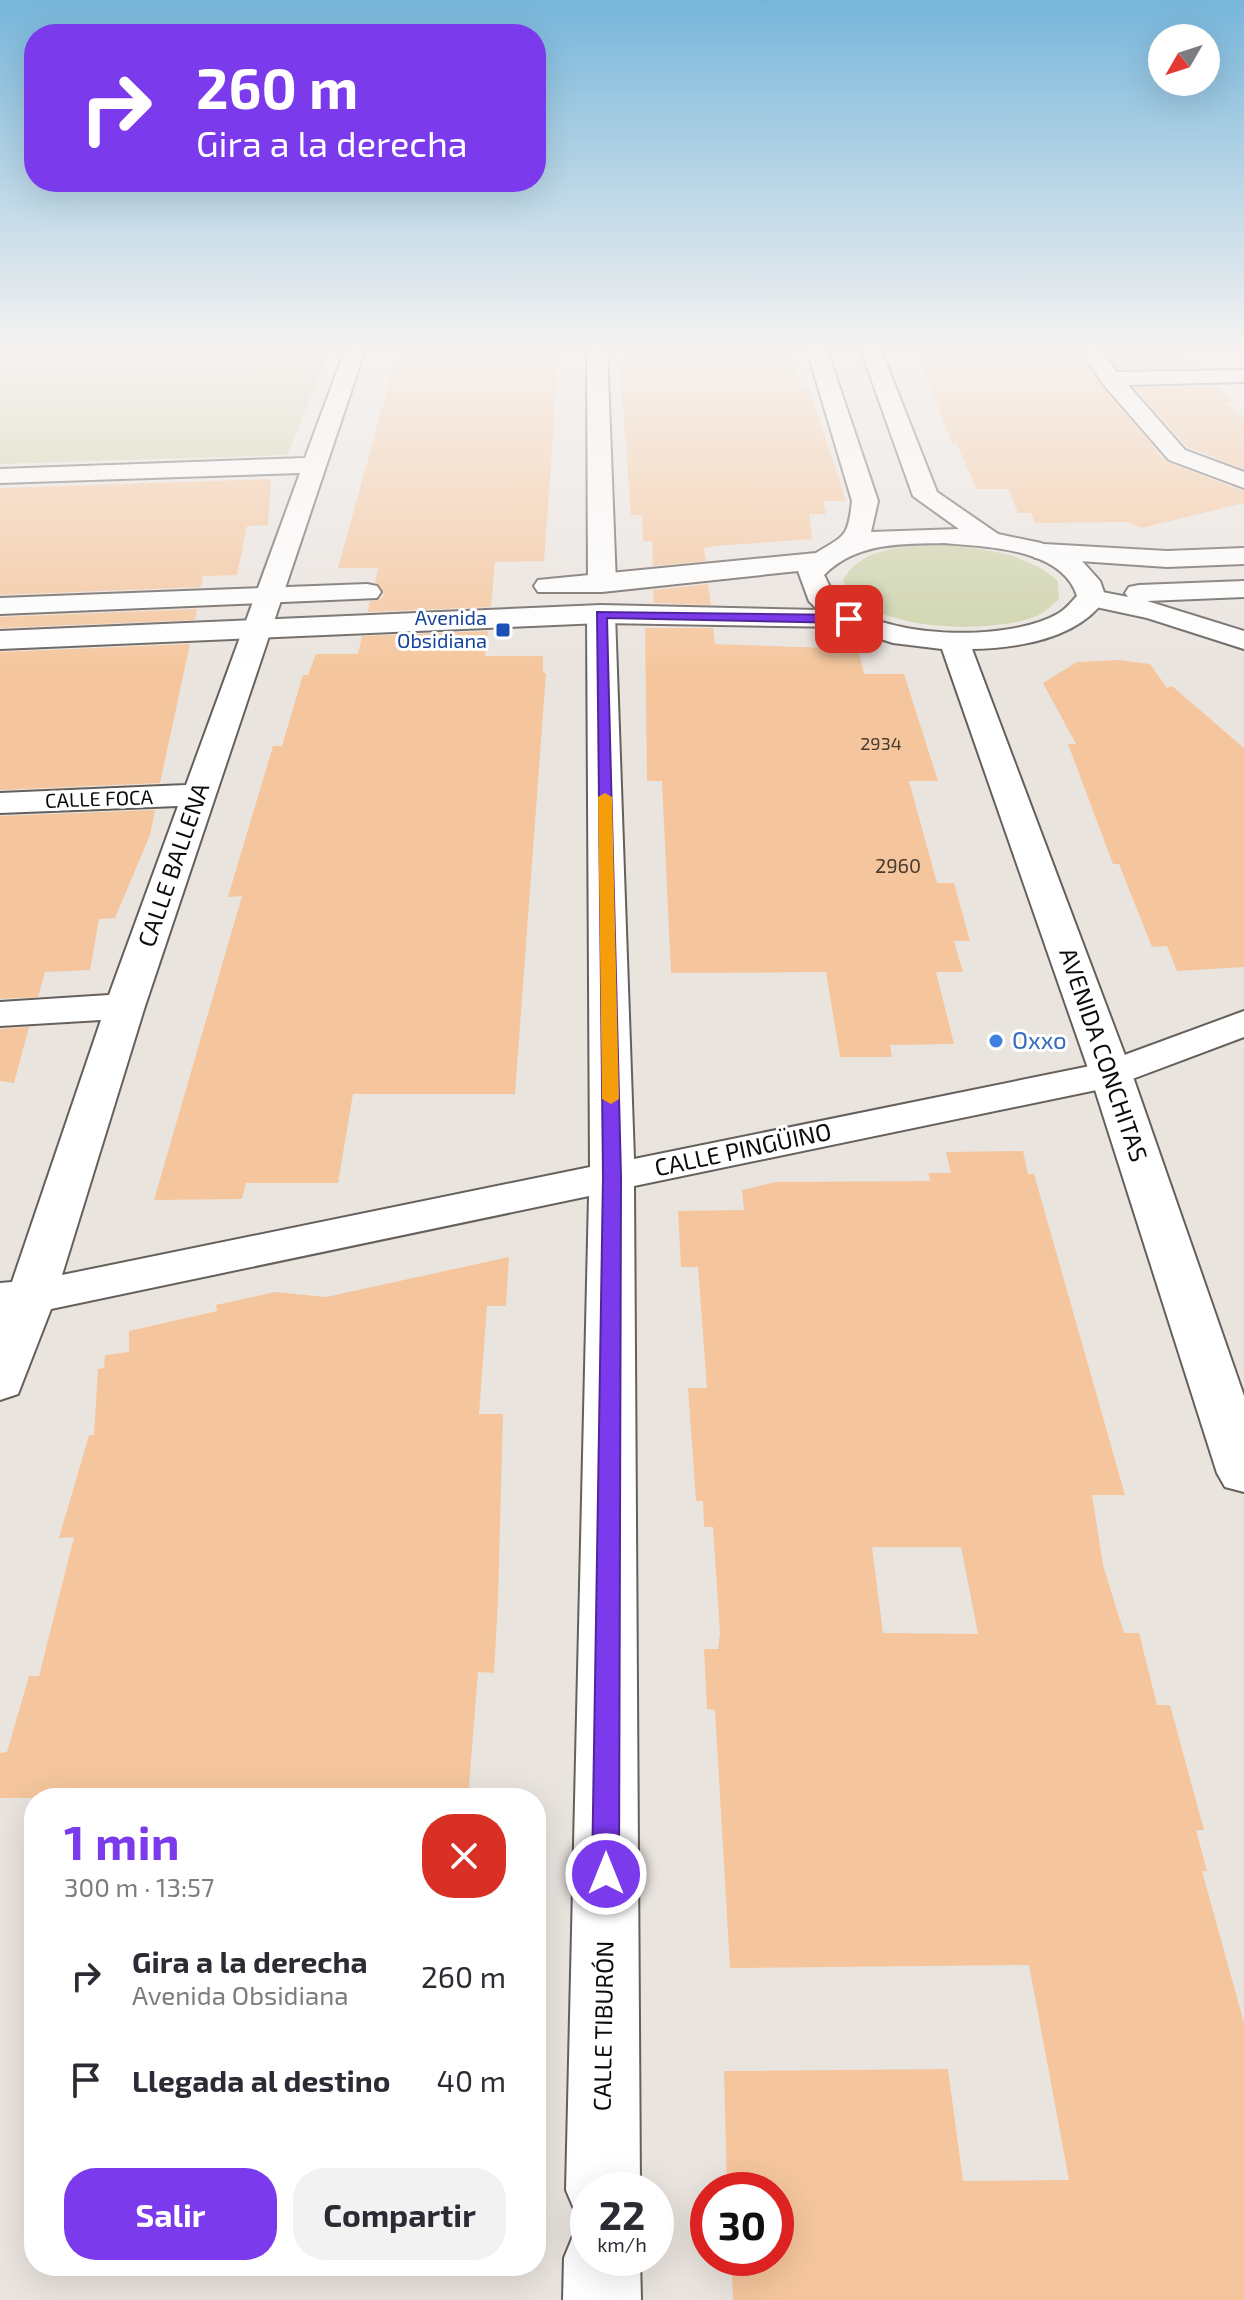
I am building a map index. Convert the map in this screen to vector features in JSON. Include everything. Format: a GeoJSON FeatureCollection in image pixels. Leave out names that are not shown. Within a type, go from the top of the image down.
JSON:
{"type":"FeatureCollection","features":[{"type":"Feature","properties":{"kind":"street","name":"CALLE BALLENA"},"geometry":{"type":"LineString","coordinates":[[0,1382],[16,1298],[125,1006],[317,457]]}},
{"type":"Feature","properties":{"kind":"street","name":"CALLE TIBURÓN"},"geometry":{"type":"LineString","coordinates":[[599,457],[612,1177],[603,2172]]}},
{"type":"Feature","properties":{"kind":"street"},"geometry":{"type":"LineString","coordinates":[[851,457],[865,501],[863,522],[852,545]]}},
{"type":"Feature","properties":{"kind":"street"},"geometry":{"type":"LineString","coordinates":[[911,457],[926,496],[995,540]]}},
{"type":"Feature","properties":{"kind":"street"},"geometry":{"type":"LineString","coordinates":[[1183,457],[1244,481]]}},
{"type":"Feature","properties":{"kind":"street"},"geometry":{"type":"LineString","coordinates":[[0,476],[314,465]]}},
{"type":"Feature","properties":{"kind":"street"},"geometry":{"type":"LineString","coordinates":[[0,606],[263,611],[602,599],[820,561],[852,545],[894,537],[932,535],[995,540],[1044,552],[1167,559],[1244,556]]}},
{"type":"Feature","properties":{"kind":"street"},"geometry":{"type":"LineString","coordinates":[[522,587],[602,599],[849,619],[903,634],[954,641],[996,640],[1049,630],[1084,613],[1092,596],[1087,579],[1070,565],[1044,552]]}},
{"type":"Feature","properties":{"kind":"street"},"geometry":{"type":"LineString","coordinates":[[820,561],[810,574],[812,590],[824,605],[849,619]]}},
{"type":"Feature","properties":{"kind":"street"},"geometry":{"type":"LineString","coordinates":[[1092,596],[1244,589]]}},
{"type":"Feature","properties":{"kind":"street"},"geometry":{"type":"LineString","coordinates":[[0,640],[263,611],[395,591]]}},
{"type":"Feature","properties":{"kind":"street"},"geometry":{"type":"LineString","coordinates":[[1092,596],[1154,611],[1244,640]]}},
{"type":"Feature","properties":{"kind":"street","name":"AVENIDA CONCHITAS"},"geometry":{"type":"LineString","coordinates":[[954,641],[1111,1074],[1244,1473]]}},
{"type":"Feature","properties":{"kind":"street","name":"CALLE FOCA"},"geometry":{"type":"LineString","coordinates":[[0,803],[198,795]]}},
{"type":"Feature","properties":{"kind":"street"},"geometry":{"type":"LineString","coordinates":[[0,1014],[125,1006]]}},
{"type":"Feature","properties":{"kind":"street","name":"CALLE PINGÜINO"},"geometry":{"type":"LineString","coordinates":[[16,1298],[1111,1074],[1244,1023]]}},
{"type":"Feature","properties":{"kind":"street"},"geometry":{"type":"LineString","coordinates":[[602,2276],[602,2300]]}},
{"type":"Feature","properties":{"kind":"green space"},"geometry":{"type":"Polygon","coordinates":[[[0,457],[213,457],[0,464],[0,457]]]}},
{"type":"Feature","properties":{"kind":"green space"},"geometry":{"type":"Polygon","coordinates":[[[949,545],[1006,554],[1033,564],[1058,581],[1059,599],[1039,615],[1019,621],[963,627],[932,625],[875,611],[855,598],[843,580],[863,559],[876,553],[904,547],[949,545]]]}},
{"type":"Feature","properties":{"kind":"building"},"geometry":{"type":"Polygon","coordinates":[[[368,457],[551,457],[544,561],[495,562],[491,607],[368,612],[370,601],[380,600],[384,594],[375,582],[378,568],[338,568],[368,457]]]}},
{"type":"Feature","properties":{"kind":"building"},"geometry":{"type":"Polygon","coordinates":[[[627,457],[832,457],[846,501],[823,501],[826,514],[809,514],[812,539],[714,546],[704,548],[706,561],[653,566],[652,541],[643,541],[642,515],[631,515],[627,457]]]}},
{"type":"Feature","properties":{"kind":"building"},"geometry":{"type":"Polygon","coordinates":[[[963,457],[1163,457],[1167,462],[1244,491],[1244,503],[1141,528],[1128,522],[1035,523],[1031,513],[1018,513],[1008,489],[977,489],[963,457]]]}},
{"type":"Feature","properties":{"kind":"building"},"geometry":{"type":"Polygon","coordinates":[[[1214,457],[1244,457],[1244,469],[1214,457]]]}},
{"type":"Feature","properties":{"kind":"building"},"geometry":{"type":"Polygon","coordinates":[[[271,479],[268,525],[247,526],[237,575],[203,576],[201,587],[0,595],[0,488],[271,479]]]}},
{"type":"Feature","properties":{"kind":"building"},"geometry":{"type":"Polygon","coordinates":[[[708,584],[711,605],[654,603],[653,590],[708,584]]]}},
{"type":"Feature","properties":{"kind":"building"},"geometry":{"type":"Polygon","coordinates":[[[197,609],[195,620],[0,628],[0,617],[197,609]]]}},
{"type":"Feature","properties":{"kind":"building"},"geometry":{"type":"Polygon","coordinates":[[[645,628],[713,628],[715,644],[858,649],[864,674],[904,674],[938,781],[909,781],[937,883],[954,883],[970,941],[954,941],[963,972],[936,972],[954,1044],[890,1045],[892,1057],[840,1057],[826,972],[671,973],[662,781],[647,781],[645,628]]]}},
{"type":"Feature","properties":{"kind":"building"},"geometry":{"type":"Polygon","coordinates":[[[488,631],[485,656],[543,656],[543,673],[546,673],[515,1094],[353,1094],[338,1183],[246,1183],[242,1199],[154,1200],[242,896],[228,897],[273,746],[282,746],[303,675],[308,675],[316,654],[358,654],[362,636],[488,631]]]}},
{"type":"Feature","properties":{"kind":"building"},"geometry":{"type":"Polygon","coordinates":[[[190,644],[160,783],[0,790],[0,652],[190,644]]]}},
{"type":"Feature","properties":{"kind":"building"},"geometry":{"type":"Polygon","coordinates":[[[1119,660],[1150,664],[1167,688],[1172,686],[1244,748],[1244,967],[1177,971],[1167,946],[1152,947],[1119,864],[1113,864],[1068,744],[1076,744],[1043,683],[1077,662],[1119,660]]]}},
{"type":"Feature","properties":{"kind":"building"},"geometry":{"type":"Polygon","coordinates":[[[155,810],[150,835],[115,918],[99,919],[90,970],[45,972],[38,997],[0,999],[0,816],[155,810]]]}},
{"type":"Feature","properties":{"kind":"building"},"geometry":{"type":"Polygon","coordinates":[[[29,1027],[14,1083],[0,1081],[0,1029],[29,1027]]]}},
{"type":"Feature","properties":{"kind":"building"},"geometry":{"type":"Polygon","coordinates":[[[1023,1151],[1028,1174],[1034,1174],[1125,1495],[1092,1495],[1103,1565],[1124,1633],[1139,1633],[1157,1705],[1170,1705],[1204,1830],[1196,1830],[1207,1871],[1202,1871],[1244,2023],[1244,2300],[733,2300],[732,2276],[794,2276],[794,2172],[727,2172],[724,2071],[948,2069],[963,2181],[1069,2180],[1029,1965],[730,1968],[715,1710],[707,1709],[704,1649],[718,1649],[720,1633],[713,1527],[704,1527],[703,1501],[696,1501],[688,1388],[707,1388],[698,1267],[681,1267],[678,1211],[744,1210],[742,1190],[776,1182],[931,1181],[928,1173],[951,1173],[946,1152],[1023,1151]],[[872,1547],[883,1633],[978,1634],[961,1547],[872,1547]]]}},
{"type":"Feature","properties":{"kind":"building"},"geometry":{"type":"Polygon","coordinates":[[[509,1257],[506,1306],[487,1306],[479,1414],[503,1414],[498,1601],[494,1673],[478,1672],[469,1788],[24,1788],[24,1798],[0,1798],[0,1753],[7,1752],[29,1676],[39,1676],[74,1537],[59,1538],[89,1435],[94,1435],[98,1369],[104,1368],[105,1355],[129,1352],[129,1331],[217,1311],[216,1305],[275,1292],[326,1297],[509,1257]]]}},
{"type":"Feature","properties":{"kind":"slow traffic"},"geometry":{"type":"LineString","coordinates":[[605,797],[611,1099]]}},
{"type":"Feature","properties":{"kind":"place","name":"Avenida Obsidiana"},"geometry":{"type":"Point","coordinates":[503,630]}},
{"type":"Feature","properties":{"kind":"place","name":"Oxxo"},"geometry":{"type":"Point","coordinates":[996,1041]}},
{"type":"Feature","properties":{"kind":"route"},"geometry":{"type":"LineString","coordinates":[[606,1874],[612,1177],[601,614],[849,619]]}}]}
